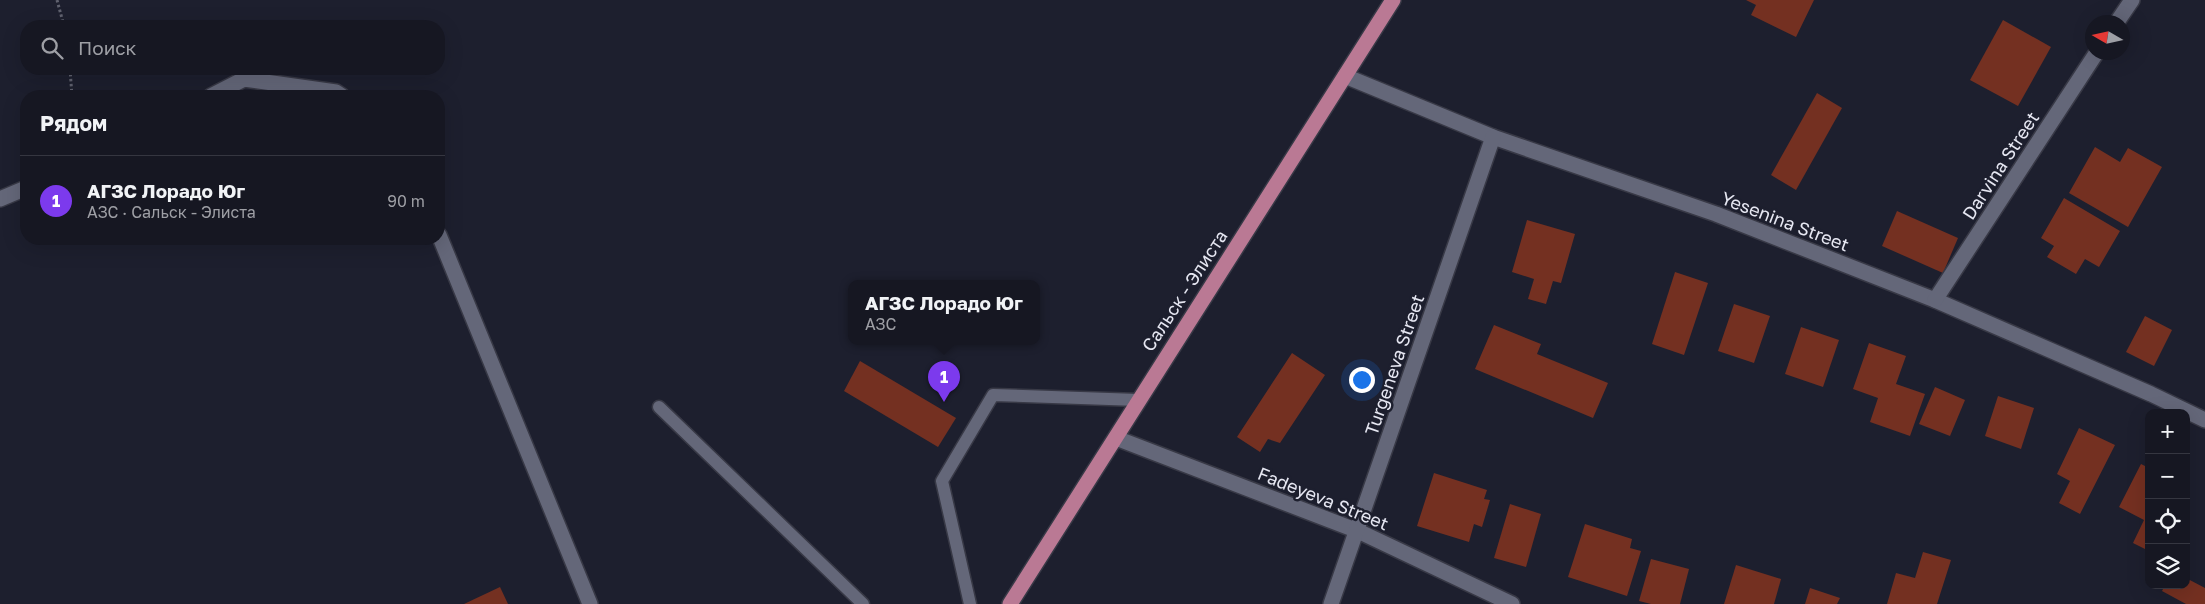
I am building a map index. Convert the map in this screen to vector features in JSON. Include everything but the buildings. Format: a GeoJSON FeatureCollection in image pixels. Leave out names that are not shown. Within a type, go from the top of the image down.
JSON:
{"type":"FeatureCollection","features":[{"type":"Feature","properties":{"kind":"main road","name":"Сальск - Элиста"},"geometry":{"type":"LineString","coordinates":[[1010,604],[1393,0]]}},
{"type":"Feature","properties":{"kind":"street"},"geometry":{"type":"LineString","coordinates":[[2122,15],[2132,0]]}},
{"type":"Feature","properties":{"kind":"street","name":"Darvina Street"},"geometry":{"type":"LineString","coordinates":[[1935,300],[2092,60]]}},
{"type":"Feature","properties":{"kind":"street","name":"Yesenina Street"},"geometry":{"type":"LineString","coordinates":[[1345,76],[1493,137],[1716,214],[1935,300],[2151,394],[2205,420]]}},
{"type":"Feature","properties":{"kind":"street"},"geometry":{"type":"LineString","coordinates":[[223,90],[244,79],[322,90]]}},
{"type":"Feature","properties":{"kind":"street","name":"Turgeneva Street"},"geometry":{"type":"LineString","coordinates":[[1331,604],[1358,531],[1493,137]]}},
{"type":"Feature","properties":{"kind":"street"},"geometry":{"type":"LineString","coordinates":[[0,199],[20,191]]}},
{"type":"Feature","properties":{"kind":"street"},"geometry":{"type":"LineString","coordinates":[[443,245],[590,604]]}},
{"type":"Feature","properties":{"kind":"street","name":"Fadeyeva Street"},"geometry":{"type":"LineString","coordinates":[[1116,438],[1358,531],[1512,604]]}},
{"type":"Feature","properties":{"kind":"lane"},"geometry":{"type":"LineString","coordinates":[[970,604],[942,481],[993,395],[1138,400]]}},
{"type":"Feature","properties":{"kind":"lane"},"geometry":{"type":"LineString","coordinates":[[659,407],[862,604]]}},
{"type":"Feature","properties":{"kind":"path"},"geometry":{"type":"LineString","coordinates":[[57,0],[62,20]]}},
{"type":"Feature","properties":{"kind":"path"},"geometry":{"type":"LineString","coordinates":[[70,75],[72,90]]}},
{"type":"Feature","properties":{"kind":"place","name":"АГЗС Лорадо Юг"},"geometry":{"type":"Point","coordinates":[944,402]}}]}
